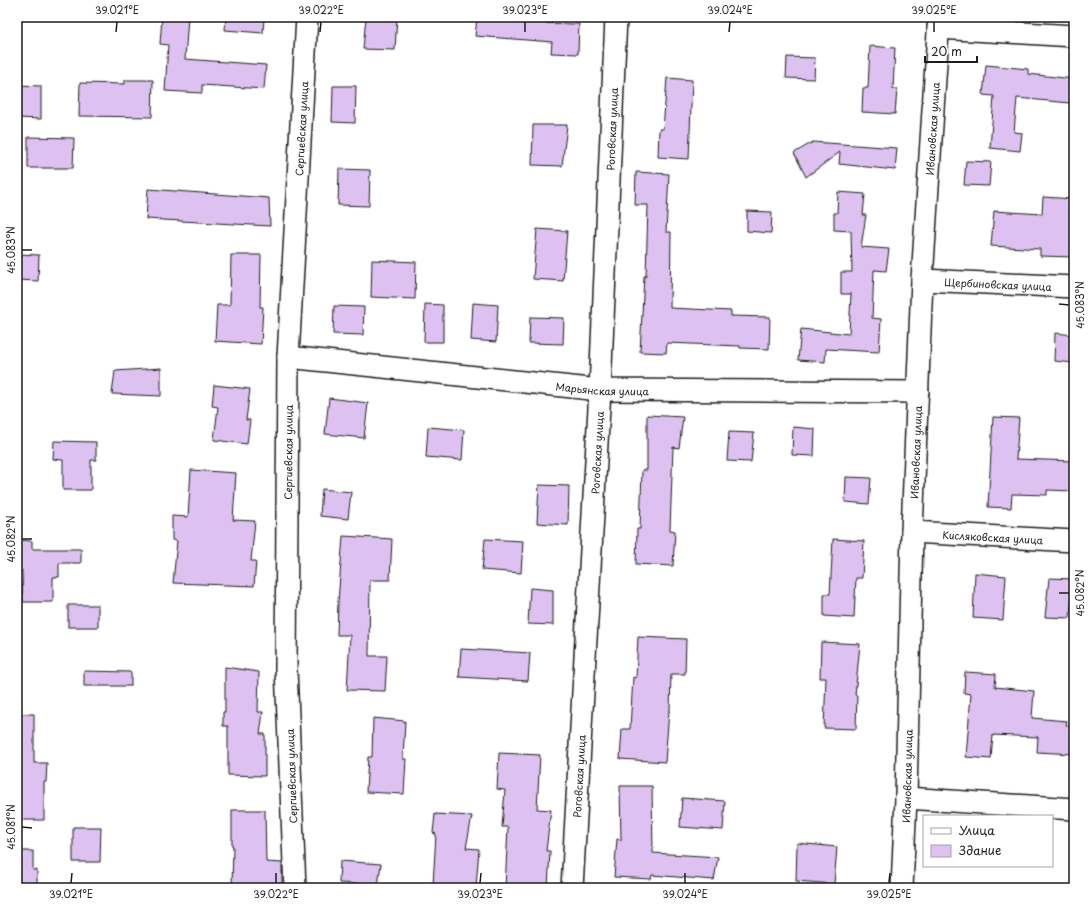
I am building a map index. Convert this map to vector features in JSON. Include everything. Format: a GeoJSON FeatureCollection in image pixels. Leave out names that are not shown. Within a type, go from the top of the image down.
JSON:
{"type":"FeatureCollection","features":[{"type":"Feature","properties":{"kind":"street","name":"Сергиевская улица"},"geometry":{"type":"LineString","coordinates":[[295,888],[286,668],[288,357],[308,17]]}},
{"type":"Feature","properties":{"kind":"street","name":"Роговская улица"},"geometry":{"type":"LineString","coordinates":[[572,888],[600,390],[616,17]]}},
{"type":"Feature","properties":{"kind":"street"},"geometry":{"type":"LineString","coordinates":[[938,22],[1074,36]]}},
{"type":"Feature","properties":{"kind":"street","name":"Ивановская улица"},"geometry":{"type":"LineString","coordinates":[[902,888],[906,798],[912,532],[922,280],[938,22]]}},
{"type":"Feature","properties":{"kind":"street","name":"Щербиновская улица"},"geometry":{"type":"LineString","coordinates":[[922,280],[1074,287]]}},
{"type":"Feature","properties":{"kind":"street","name":"Марьянская улица"},"geometry":{"type":"LineString","coordinates":[[288,357],[600,390],[918,392]]}},
{"type":"Feature","properties":{"kind":"street","name":"Кисляковская улица"},"geometry":{"type":"LineString","coordinates":[[912,532],[1074,541]]}},
{"type":"Feature","properties":{"kind":"street"},"geometry":{"type":"LineString","coordinates":[[906,798],[1074,809]]}},
{"type":"Feature","properties":{"kind":"building"},"geometry":{"type":"Polygon","coordinates":[[[162,17],[188,17],[185,59],[266,65],[264,89],[202,85],[202,93],[165,91],[168,45],[160,44],[162,17]]]}},
{"type":"Feature","properties":{"kind":"building"},"geometry":{"type":"Polygon","coordinates":[[[226,17],[264,17],[263,33],[225,30],[226,17]]]}},
{"type":"Feature","properties":{"kind":"building"},"geometry":{"type":"Polygon","coordinates":[[[366,17],[397,17],[395,50],[363,49],[366,17]]]}},
{"type":"Feature","properties":{"kind":"building"},"geometry":{"type":"Polygon","coordinates":[[[477,18],[528,20],[528,23],[579,24],[578,54],[551,53],[552,42],[475,36],[477,18]]]}},
{"type":"Feature","properties":{"kind":"building"},"geometry":{"type":"Polygon","coordinates":[[[870,46],[895,48],[893,89],[897,89],[895,114],[862,112],[863,88],[868,88],[870,46]]]}},
{"type":"Feature","properties":{"kind":"building"},"geometry":{"type":"Polygon","coordinates":[[[787,57],[815,58],[814,79],[786,78],[787,57]]]}},
{"type":"Feature","properties":{"kind":"building"},"geometry":{"type":"Polygon","coordinates":[[[986,65],[1028,69],[1028,74],[1074,79],[1070,103],[1017,98],[1014,132],[1022,133],[1020,151],[990,148],[994,96],[983,95],[986,65]]]}},
{"type":"Feature","properties":{"kind":"building"},"geometry":{"type":"Polygon","coordinates":[[[667,78],[692,80],[689,159],[658,157],[659,129],[663,129],[667,78]]]}},
{"type":"Feature","properties":{"kind":"building"},"geometry":{"type":"Polygon","coordinates":[[[125,80],[153,80],[152,117],[79,116],[80,83],[125,84],[125,80]]]}},
{"type":"Feature","properties":{"kind":"building"},"geometry":{"type":"Polygon","coordinates":[[[17,85],[41,86],[41,119],[17,118],[17,85]]]}},
{"type":"Feature","properties":{"kind":"building"},"geometry":{"type":"Polygon","coordinates":[[[333,86],[356,86],[355,123],[332,122],[333,86]]]}},
{"type":"Feature","properties":{"kind":"building"},"geometry":{"type":"Polygon","coordinates":[[[533,125],[567,125],[562,166],[532,165],[533,125]]]}},
{"type":"Feature","properties":{"kind":"building"},"geometry":{"type":"Polygon","coordinates":[[[28,137],[74,138],[73,168],[28,168],[28,137]]]}},
{"type":"Feature","properties":{"kind":"building"},"geometry":{"type":"Polygon","coordinates":[[[813,142],[897,148],[895,170],[839,164],[840,152],[806,177],[794,153],[813,142]]]}},
{"type":"Feature","properties":{"kind":"building"},"geometry":{"type":"Polygon","coordinates":[[[966,161],[991,162],[989,186],[964,185],[966,161]]]}},
{"type":"Feature","properties":{"kind":"building"},"geometry":{"type":"Polygon","coordinates":[[[339,169],[370,170],[369,206],[338,205],[339,169]]]}},
{"type":"Feature","properties":{"kind":"building"},"geometry":{"type":"Polygon","coordinates":[[[636,172],[669,174],[666,232],[671,232],[670,308],[731,311],[731,316],[770,317],[769,349],[740,348],[740,346],[667,343],[666,353],[640,352],[644,276],[646,276],[648,205],[635,205],[636,172]]]}},
{"type":"Feature","properties":{"kind":"building"},"geometry":{"type":"Polygon","coordinates":[[[148,189],[269,198],[270,226],[146,219],[148,189]]]}},
{"type":"Feature","properties":{"kind":"building"},"geometry":{"type":"Polygon","coordinates":[[[838,192],[865,194],[863,215],[866,215],[861,247],[889,249],[886,271],[874,270],[872,318],[881,319],[879,352],[826,349],[825,362],[798,360],[801,329],[849,334],[851,294],[841,294],[841,272],[852,272],[851,231],[834,230],[834,213],[837,213],[838,192]]]}},
{"type":"Feature","properties":{"kind":"building"},"geometry":{"type":"Polygon","coordinates":[[[1043,197],[1074,199],[1074,257],[1040,256],[1040,249],[991,246],[994,211],[1042,214],[1043,197]]]}},
{"type":"Feature","properties":{"kind":"building"},"geometry":{"type":"Polygon","coordinates":[[[747,211],[772,212],[771,233],[747,231],[747,211]]]}},
{"type":"Feature","properties":{"kind":"building"},"geometry":{"type":"Polygon","coordinates":[[[537,229],[567,231],[563,281],[533,279],[537,229]]]}},
{"type":"Feature","properties":{"kind":"building"},"geometry":{"type":"Polygon","coordinates":[[[17,254],[39,255],[38,281],[17,280],[17,254]]]}},
{"type":"Feature","properties":{"kind":"building"},"geometry":{"type":"Polygon","coordinates":[[[231,255],[261,255],[260,307],[263,307],[261,344],[215,341],[217,305],[230,305],[231,255]]]}},
{"type":"Feature","properties":{"kind":"building"},"geometry":{"type":"Polygon","coordinates":[[[372,260],[416,262],[415,299],[371,297],[372,260]]]}},
{"type":"Feature","properties":{"kind":"building"},"geometry":{"type":"Polygon","coordinates":[[[473,303],[498,305],[496,342],[471,340],[473,303]]]}},
{"type":"Feature","properties":{"kind":"building"},"geometry":{"type":"Polygon","coordinates":[[[425,304],[443,305],[443,342],[424,342],[425,304]]]}},
{"type":"Feature","properties":{"kind":"building"},"geometry":{"type":"Polygon","coordinates":[[[334,306],[364,307],[363,335],[333,334],[334,306]]]}},
{"type":"Feature","properties":{"kind":"building"},"geometry":{"type":"Polygon","coordinates":[[[530,317],[564,318],[563,344],[529,343],[530,317]]]}},
{"type":"Feature","properties":{"kind":"building"},"geometry":{"type":"Polygon","coordinates":[[[1055,333],[1074,335],[1074,363],[1054,361],[1055,333]]]}},
{"type":"Feature","properties":{"kind":"building"},"geometry":{"type":"Polygon","coordinates":[[[161,368],[161,396],[112,394],[115,371],[161,368]]]}},
{"type":"Feature","properties":{"kind":"building"},"geometry":{"type":"Polygon","coordinates":[[[214,385],[250,389],[246,420],[250,420],[247,444],[214,440],[218,407],[212,406],[214,385]]]}},
{"type":"Feature","properties":{"kind":"building"},"geometry":{"type":"Polygon","coordinates":[[[329,398],[368,403],[364,438],[325,434],[329,398]]]}},
{"type":"Feature","properties":{"kind":"building"},"geometry":{"type":"Polygon","coordinates":[[[647,415],[683,417],[679,448],[673,447],[670,530],[675,531],[673,566],[636,564],[637,529],[640,529],[642,470],[647,470],[647,415]]]}},
{"type":"Feature","properties":{"kind":"building"},"geometry":{"type":"Polygon","coordinates":[[[993,417],[1019,418],[1016,459],[1074,461],[1073,491],[1047,490],[1047,495],[1012,494],[1011,508],[988,507],[993,417]]]}},
{"type":"Feature","properties":{"kind":"building"},"geometry":{"type":"Polygon","coordinates":[[[428,427],[464,430],[462,460],[426,457],[428,427]]]}},
{"type":"Feature","properties":{"kind":"building"},"geometry":{"type":"Polygon","coordinates":[[[793,427],[815,429],[814,456],[792,455],[793,427]]]}},
{"type":"Feature","properties":{"kind":"building"},"geometry":{"type":"Polygon","coordinates":[[[729,432],[754,433],[751,462],[727,461],[729,432]]]}},
{"type":"Feature","properties":{"kind":"building"},"geometry":{"type":"Polygon","coordinates":[[[54,441],[96,442],[96,460],[91,460],[91,490],[63,490],[63,460],[53,459],[54,441]]]}},
{"type":"Feature","properties":{"kind":"building"},"geometry":{"type":"Polygon","coordinates":[[[191,470],[236,473],[233,520],[255,521],[251,561],[256,561],[254,586],[173,583],[177,541],[172,540],[172,516],[188,517],[191,470]]]}},
{"type":"Feature","properties":{"kind":"building"},"geometry":{"type":"Polygon","coordinates":[[[846,477],[871,478],[869,504],[845,502],[846,477]]]}},
{"type":"Feature","properties":{"kind":"building"},"geometry":{"type":"Polygon","coordinates":[[[539,485],[569,486],[568,525],[537,523],[539,485]]]}},
{"type":"Feature","properties":{"kind":"building"},"geometry":{"type":"Polygon","coordinates":[[[322,489],[351,492],[348,519],[320,516],[322,489]]]}},
{"type":"Feature","properties":{"kind":"building"},"geometry":{"type":"Polygon","coordinates":[[[343,536],[392,539],[390,580],[370,580],[369,656],[387,656],[385,691],[347,690],[350,635],[337,635],[343,536]]]}},
{"type":"Feature","properties":{"kind":"building"},"geometry":{"type":"Polygon","coordinates":[[[485,539],[523,541],[521,573],[482,570],[485,539]]]}},
{"type":"Feature","properties":{"kind":"building"},"geometry":{"type":"Polygon","coordinates":[[[833,539],[864,541],[862,578],[856,578],[854,618],[824,616],[824,594],[830,594],[833,539]]]}},
{"type":"Feature","properties":{"kind":"building"},"geometry":{"type":"Polygon","coordinates":[[[17,540],[32,541],[32,549],[81,549],[81,563],[59,563],[59,577],[53,577],[53,602],[23,602],[22,570],[17,570],[17,540]]]}},
{"type":"Feature","properties":{"kind":"building"},"geometry":{"type":"Polygon","coordinates":[[[975,573],[1006,576],[1003,620],[973,618],[975,573]]]}},
{"type":"Feature","properties":{"kind":"building"},"geometry":{"type":"Polygon","coordinates":[[[1049,578],[1073,579],[1070,618],[1045,617],[1049,578]]]}},
{"type":"Feature","properties":{"kind":"building"},"geometry":{"type":"Polygon","coordinates":[[[530,588],[553,590],[553,625],[528,624],[530,588]]]}},
{"type":"Feature","properties":{"kind":"building"},"geometry":{"type":"Polygon","coordinates":[[[68,605],[98,605],[98,627],[68,627],[68,605]]]}},
{"type":"Feature","properties":{"kind":"building"},"geometry":{"type":"Polygon","coordinates":[[[638,637],[686,639],[685,674],[671,674],[670,711],[665,762],[620,759],[622,729],[630,729],[633,677],[636,678],[638,637]]]}},
{"type":"Feature","properties":{"kind":"building"},"geometry":{"type":"Polygon","coordinates":[[[821,642],[860,644],[855,695],[857,695],[856,729],[824,728],[826,678],[820,678],[821,642]]]}},
{"type":"Feature","properties":{"kind":"building"},"geometry":{"type":"Polygon","coordinates":[[[461,649],[530,653],[528,681],[459,677],[461,649]]]}},
{"type":"Feature","properties":{"kind":"building"},"geometry":{"type":"Polygon","coordinates":[[[225,667],[259,672],[258,712],[263,712],[260,734],[265,734],[265,776],[228,775],[228,726],[223,726],[223,712],[225,712],[225,667]]]}},
{"type":"Feature","properties":{"kind":"building"},"geometry":{"type":"Polygon","coordinates":[[[84,671],[131,672],[131,686],[84,686],[84,671]]]}},
{"type":"Feature","properties":{"kind":"building"},"geometry":{"type":"Polygon","coordinates":[[[965,672],[996,674],[995,687],[1034,691],[1032,718],[1067,721],[1066,725],[1074,726],[1074,754],[1037,752],[1038,737],[993,735],[991,759],[966,757],[971,694],[964,693],[965,672]]]}},
{"type":"Feature","properties":{"kind":"building"},"geometry":{"type":"Polygon","coordinates":[[[17,714],[34,714],[34,763],[47,763],[46,782],[44,782],[44,820],[17,820],[17,714]]]}},
{"type":"Feature","properties":{"kind":"building"},"geometry":{"type":"Polygon","coordinates":[[[373,718],[405,721],[403,759],[406,759],[404,794],[366,792],[368,757],[372,757],[373,718]]]}},
{"type":"Feature","properties":{"kind":"building"},"geometry":{"type":"Polygon","coordinates":[[[499,753],[540,755],[537,809],[551,810],[546,851],[550,851],[548,888],[505,888],[508,827],[502,827],[505,790],[497,789],[499,753]]]}},
{"type":"Feature","properties":{"kind":"building"},"geometry":{"type":"Polygon","coordinates":[[[620,786],[652,786],[653,853],[718,857],[714,880],[652,875],[651,879],[614,877],[617,839],[621,840],[620,786]]]}},
{"type":"Feature","properties":{"kind":"building"},"geometry":{"type":"Polygon","coordinates":[[[682,798],[725,801],[723,830],[680,827],[682,798]]]}},
{"type":"Feature","properties":{"kind":"building"},"geometry":{"type":"Polygon","coordinates":[[[232,810],[265,810],[266,862],[282,863],[282,888],[232,888],[232,810]]]}},
{"type":"Feature","properties":{"kind":"building"},"geometry":{"type":"Polygon","coordinates":[[[435,814],[472,816],[466,848],[479,849],[476,887],[433,885],[436,834],[433,833],[435,814]]]}},
{"type":"Feature","properties":{"kind":"building"},"geometry":{"type":"Polygon","coordinates":[[[73,827],[101,827],[100,862],[73,862],[73,827]]]}},
{"type":"Feature","properties":{"kind":"building"},"geometry":{"type":"Polygon","coordinates":[[[797,843],[837,847],[834,884],[796,881],[797,843]]]}},
{"type":"Feature","properties":{"kind":"building"},"geometry":{"type":"Polygon","coordinates":[[[17,851],[33,851],[33,870],[37,870],[37,888],[17,888],[17,851]]]}},
{"type":"Feature","properties":{"kind":"building"},"geometry":{"type":"Polygon","coordinates":[[[340,861],[381,864],[378,885],[339,883],[340,861]]]}}]}
